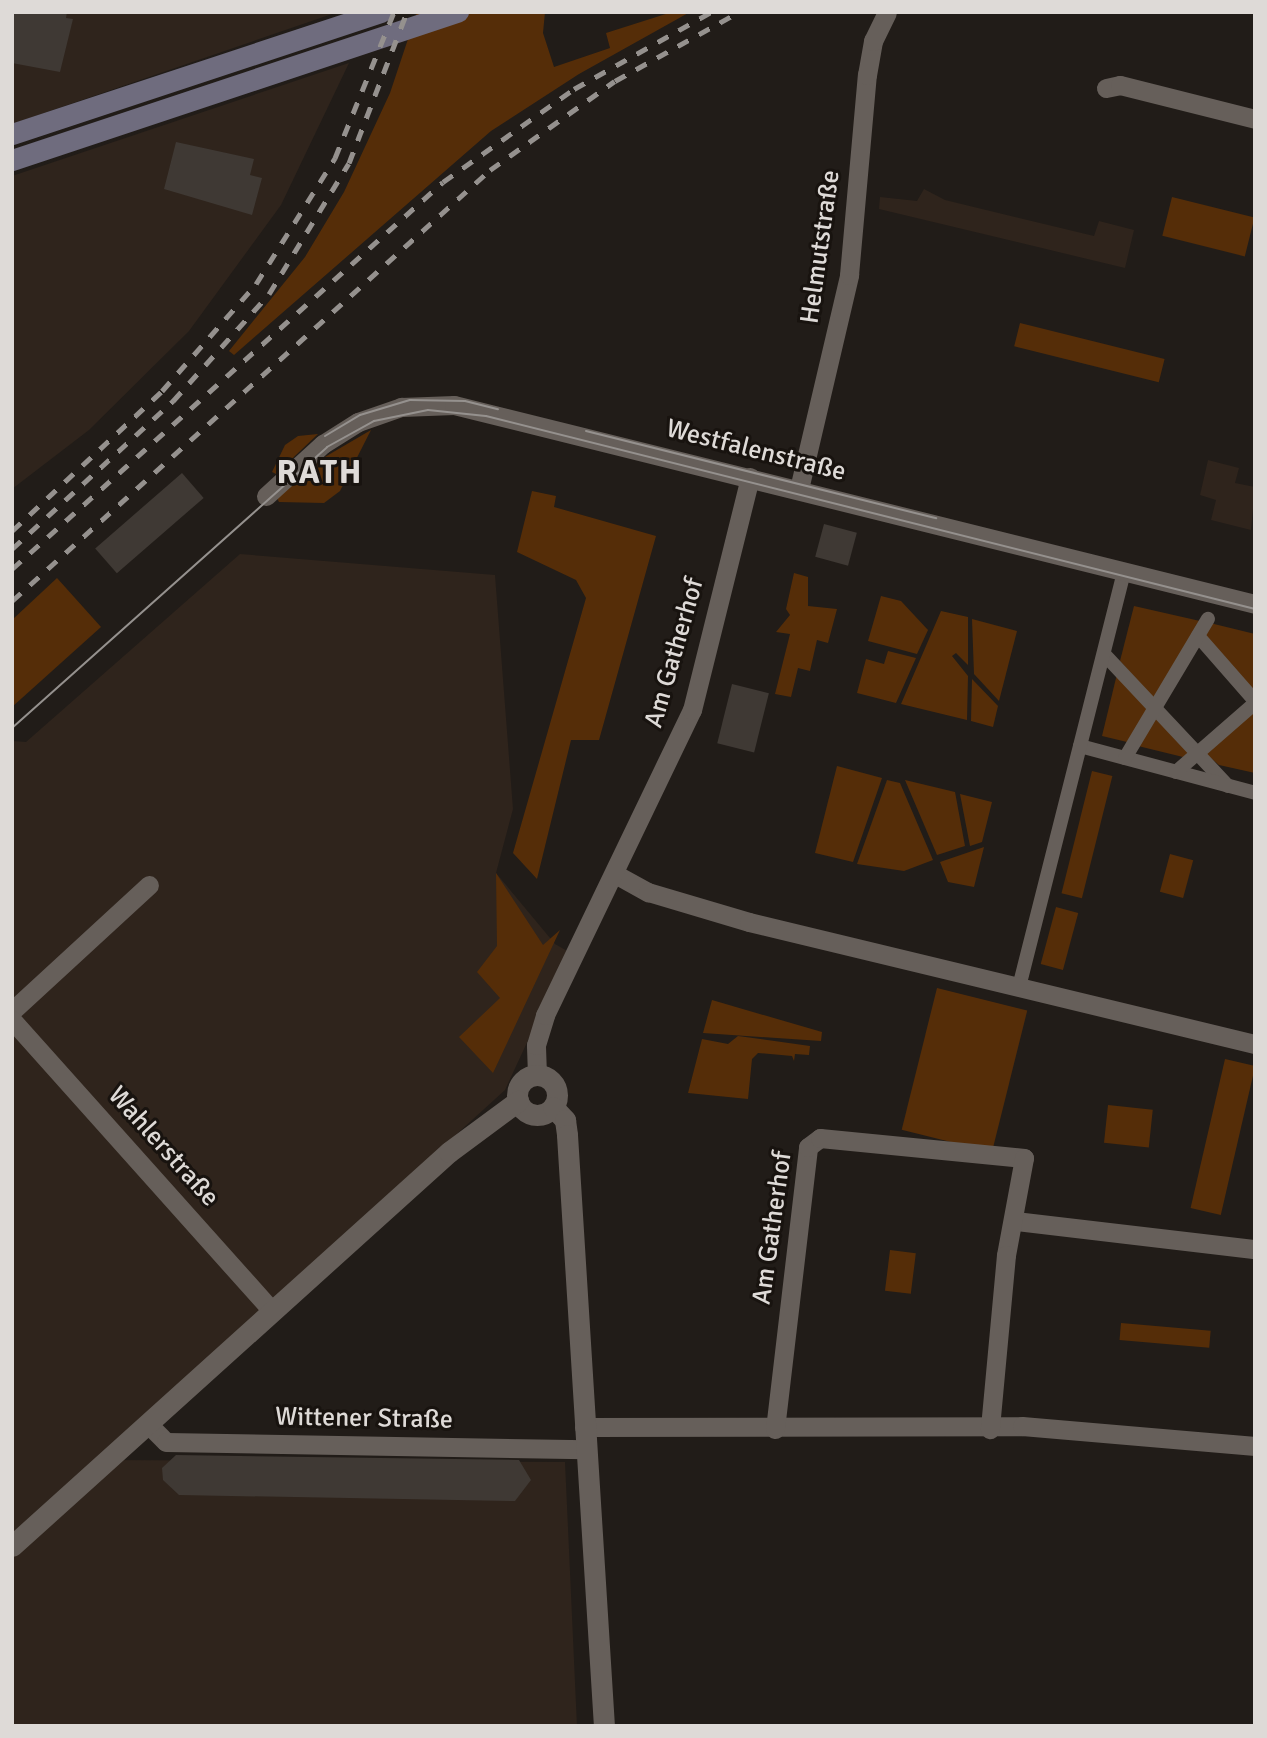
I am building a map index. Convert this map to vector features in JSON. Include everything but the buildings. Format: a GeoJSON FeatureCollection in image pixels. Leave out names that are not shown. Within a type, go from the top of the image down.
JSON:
{"type":"FeatureCollection","features":[{"type":"Feature","properties":{"kind":"main road"},"geometry":{"type":"LineString","coordinates":[[12,134],[381,12]]}},
{"type":"Feature","properties":{"kind":"main road"},"geometry":{"type":"LineString","coordinates":[[12,160],[108,125],[458,12]]}},
{"type":"Feature","properties":{"kind":"street","name":"Helmutstraße"},"geometry":{"type":"LineString","coordinates":[[799,489],[849,275],[867,75],[873,41],[887,12]]}},
{"type":"Feature","properties":{"kind":"street"},"geometry":{"type":"LineString","coordinates":[[1106,88],[1120,85],[1255,119]]}},
{"type":"Feature","properties":{"kind":"street","name":"Westfalenstraße"},"geometry":{"type":"LineString","coordinates":[[266,496],[323,444],[358,422],[401,407],[437,403],[799,489],[1255,604]]}},
{"type":"Feature","properties":{"kind":"street","name":"Am Gatherhof"},"geometry":{"type":"LineString","coordinates":[[537,1075],[536,1045],[545,1015],[692,710],[750,477]]}},
{"type":"Feature","properties":{"kind":"street"},"geometry":{"type":"LineString","coordinates":[[1020,987],[1124,572]]}},
{"type":"Feature","properties":{"kind":"street"},"geometry":{"type":"LineString","coordinates":[[1125,758],[1208,619]]}},
{"type":"Feature","properties":{"kind":"street"},"geometry":{"type":"LineString","coordinates":[[1176,772],[1255,702],[1198,636]]}},
{"type":"Feature","properties":{"kind":"street"},"geometry":{"type":"LineString","coordinates":[[1104,654],[1228,786]]}},
{"type":"Feature","properties":{"kind":"street"},"geometry":{"type":"LineString","coordinates":[[1080,746],[1255,793]]}},
{"type":"Feature","properties":{"kind":"street"},"geometry":{"type":"LineString","coordinates":[[615,874],[648,891],[749,922],[1254,1042]]}},
{"type":"Feature","properties":{"kind":"street"},"geometry":{"type":"LineString","coordinates":[[12,1011],[149,885]]}},
{"type":"Feature","properties":{"kind":"street","name":"Wahlerstraße"},"geometry":{"type":"LineString","coordinates":[[12,1020],[272,1311]]}},
{"type":"Feature","properties":{"kind":"street"},"geometry":{"type":"LineString","coordinates":[[12,1546],[449,1152],[518,1101],[521,1083],[537,1075],[556,1089],[553,1107]]}},
{"type":"Feature","properties":{"kind":"street"},"geometry":{"type":"LineString","coordinates":[[518,1101],[537,1115],[553,1107]]}},
{"type":"Feature","properties":{"kind":"street"},"geometry":{"type":"LineString","coordinates":[[553,1107],[565,1120],[567,1135],[604,1726]]}},
{"type":"Feature","properties":{"kind":"street","name":"Am Gatherhof"},"geometry":{"type":"LineString","coordinates":[[775,1429],[808,1147],[820,1138],[1024,1158],[1015,1221],[1006,1255],[990,1429]]}},
{"type":"Feature","properties":{"kind":"street"},"geometry":{"type":"LineString","coordinates":[[1015,1221],[1255,1249]]}},
{"type":"Feature","properties":{"kind":"street","name":"Wittener Straße"},"geometry":{"type":"LineString","coordinates":[[148,1424],[166,1442],[586,1449]]}},
{"type":"Feature","properties":{"kind":"street"},"geometry":{"type":"LineString","coordinates":[[584,1427],[990,1429],[1022,1426],[1255,1447]]}},
{"type":"Feature","properties":{"kind":"shaded area"},"geometry":{"type":"Polygon","coordinates":[[[12,12],[338,12],[12,124],[12,12]]]}},
{"type":"Feature","properties":{"kind":"shaded area"},"geometry":{"type":"Polygon","coordinates":[[[417,12],[545,12],[543,33],[554,67],[610,48],[606,33],[672,12],[690,12],[579,74],[491,131],[234,355],[229,351],[305,257],[344,192],[390,93],[417,12]]]}},
{"type":"Feature","properties":{"kind":"shaded area"},"geometry":{"type":"Polygon","coordinates":[[[349,63],[281,205],[189,331],[89,430],[12,489],[12,176],[349,63]]]}},
{"type":"Feature","properties":{"kind":"shaded area"},"geometry":{"type":"Polygon","coordinates":[[[924,189],[945,200],[1094,236],[1099,221],[1134,230],[1125,268],[879,209],[880,197],[917,201],[924,189]]]}},
{"type":"Feature","properties":{"kind":"shaded area"},"geometry":{"type":"Polygon","coordinates":[[[1172,197],[1254,218],[1245,256],[1162,236],[1172,197]]]}},
{"type":"Feature","properties":{"kind":"shaded area"},"geometry":{"type":"Polygon","coordinates":[[[1020,323],[1165,359],[1159,382],[1014,346],[1020,323]]]}},
{"type":"Feature","properties":{"kind":"shaded area"},"geometry":{"type":"Polygon","coordinates":[[[371,430],[340,491],[324,503],[279,502],[277,498],[318,461],[371,430]]]}},
{"type":"Feature","properties":{"kind":"shaded area"},"geometry":{"type":"Polygon","coordinates":[[[318,434],[276,474],[272,472],[285,445],[298,436],[318,434]]]}},
{"type":"Feature","properties":{"kind":"shaded area"},"geometry":{"type":"Polygon","coordinates":[[[1208,460],[1239,468],[1235,483],[1255,487],[1251,530],[1211,520],[1216,500],[1200,495],[1208,460]]]}},
{"type":"Feature","properties":{"kind":"shaded area"},"geometry":{"type":"Polygon","coordinates":[[[532,491],[556,496],[554,507],[656,536],[599,740],[571,740],[537,879],[513,853],[586,598],[576,580],[517,552],[532,491]]]}},
{"type":"Feature","properties":{"kind":"shaded area"},"geometry":{"type":"Polygon","coordinates":[[[240,554],[495,575],[513,809],[496,873],[555,944],[569,952],[505,1090],[99,1460],[565,1462],[577,1726],[12,1726],[12,741],[26,742],[240,554]]]}},
{"type":"Feature","properties":{"kind":"shaded area"},"geometry":{"type":"Polygon","coordinates":[[[794,573],[808,577],[808,606],[837,609],[828,643],[817,640],[810,671],[798,668],[791,697],[775,694],[790,634],[776,632],[790,615],[786,609],[794,573]]]}},
{"type":"Feature","properties":{"kind":"shaded area"},"geometry":{"type":"Polygon","coordinates":[[[57,578],[101,627],[12,707],[12,620],[57,578]]]}},
{"type":"Feature","properties":{"kind":"shaded area"},"geometry":{"type":"Polygon","coordinates":[[[881,596],[901,601],[928,630],[917,654],[868,641],[881,596]]]}},
{"type":"Feature","properties":{"kind":"shaded area"},"geometry":{"type":"Polygon","coordinates":[[[1134,606],[1200,621],[1154,699],[1120,661],[1134,606]]]}},
{"type":"Feature","properties":{"kind":"shaded area"},"geometry":{"type":"Polygon","coordinates":[[[941,611],[968,617],[968,665],[956,653],[952,656],[968,676],[967,720],[901,704],[941,611]]]}},
{"type":"Feature","properties":{"kind":"shaded area"},"geometry":{"type":"Polygon","coordinates":[[[972,619],[1017,631],[999,701],[974,674],[972,619]]]}},
{"type":"Feature","properties":{"kind":"shaded area"},"geometry":{"type":"Polygon","coordinates":[[[1210,623],[1255,634],[1255,695],[1203,636],[1210,623]]]}},
{"type":"Feature","properties":{"kind":"shaded area"},"geometry":{"type":"Polygon","coordinates":[[[888,651],[916,658],[896,703],[857,693],[866,659],[884,664],[888,651]]]}},
{"type":"Feature","properties":{"kind":"shaded area"},"geometry":{"type":"Polygon","coordinates":[[[1117,674],[1150,707],[1127,742],[1102,736],[1117,674]]]}},
{"type":"Feature","properties":{"kind":"shaded area"},"geometry":{"type":"Polygon","coordinates":[[[972,679],[998,706],[993,727],[971,721],[972,679]]]}},
{"type":"Feature","properties":{"kind":"shaded area"},"geometry":{"type":"Polygon","coordinates":[[[1255,710],[1255,773],[1219,765],[1205,753],[1255,710]]]}},
{"type":"Feature","properties":{"kind":"shaded area"},"geometry":{"type":"Polygon","coordinates":[[[1156,714],[1191,751],[1183,757],[1138,746],[1156,714]]]}},
{"type":"Feature","properties":{"kind":"shaded area"},"geometry":{"type":"Polygon","coordinates":[[[837,766],[882,778],[853,862],[815,853],[837,766]]]}},
{"type":"Feature","properties":{"kind":"shaded area"},"geometry":{"type":"Polygon","coordinates":[[[1092,771],[1112,776],[1082,898],[1062,893],[1092,771]]]}},
{"type":"Feature","properties":{"kind":"shaded area"},"geometry":{"type":"Polygon","coordinates":[[[887,780],[900,783],[933,860],[904,871],[857,864],[887,780]]]}},
{"type":"Feature","properties":{"kind":"shaded area"},"geometry":{"type":"Polygon","coordinates":[[[905,780],[955,792],[965,846],[937,855],[905,780]]]}},
{"type":"Feature","properties":{"kind":"shaded area"},"geometry":{"type":"Polygon","coordinates":[[[960,794],[992,802],[982,842],[970,846],[960,794]]]}},
{"type":"Feature","properties":{"kind":"shaded area"},"geometry":{"type":"Polygon","coordinates":[[[984,847],[974,887],[948,882],[940,862],[984,847]]]}},
{"type":"Feature","properties":{"kind":"shaded area"},"geometry":{"type":"Polygon","coordinates":[[[1170,854],[1193,860],[1183,898],[1160,892],[1170,854]]]}},
{"type":"Feature","properties":{"kind":"shaded area"},"geometry":{"type":"Polygon","coordinates":[[[496,873],[543,945],[560,930],[493,1073],[459,1037],[500,998],[477,972],[497,946],[496,873]]]}},
{"type":"Feature","properties":{"kind":"shaded area"},"geometry":{"type":"Polygon","coordinates":[[[1056,907],[1078,913],[1063,970],[1041,964],[1056,907]]]}},
{"type":"Feature","properties":{"kind":"shaded area"},"geometry":{"type":"Polygon","coordinates":[[[937,988],[1027,1010],[992,1152],[902,1130],[937,988]]]}},
{"type":"Feature","properties":{"kind":"shaded area"},"geometry":{"type":"Polygon","coordinates":[[[712,1000],[822,1032],[821,1041],[703,1033],[712,1000]]]}},
{"type":"Feature","properties":{"kind":"shaded area"},"geometry":{"type":"Polygon","coordinates":[[[738,1036],[810,1046],[809,1055],[795,1054],[794,1061],[792,1056],[758,1053],[752,1059],[748,1099],[688,1093],[702,1039],[728,1044],[738,1036]]]}},
{"type":"Feature","properties":{"kind":"shaded area"},"geometry":{"type":"Polygon","coordinates":[[[1225,1059],[1255,1067],[1221,1215],[1191,1208],[1225,1059]]]}},
{"type":"Feature","properties":{"kind":"shaded area"},"geometry":{"type":"Polygon","coordinates":[[[1108,1105],[1153,1110],[1149,1147],[1104,1143],[1108,1105]]]}},
{"type":"Feature","properties":{"kind":"shaded area"},"geometry":{"type":"Polygon","coordinates":[[[890,1250],[916,1253],[911,1294],[885,1291],[890,1250]]]}},
{"type":"Feature","properties":{"kind":"shaded area"},"geometry":{"type":"Polygon","coordinates":[[[1121,1323],[1211,1331],[1209,1348],[1120,1340],[1121,1323]]]}},
{"type":"Feature","properties":{"kind":"tram line"},"geometry":{"type":"LineString","coordinates":[[325,436],[360,415],[410,400],[465,401],[498,409]]}},
{"type":"Feature","properties":{"kind":"tram line"},"geometry":{"type":"LineString","coordinates":[[12,728],[327,447],[374,421],[428,410],[486,416],[1255,609]]}},
{"type":"Feature","properties":{"kind":"tram line"},"geometry":{"type":"LineString","coordinates":[[586,431],[936,518]]}},
{"type":"Feature","properties":{"kind":"railway"},"geometry":{"type":"LineString","coordinates":[[12,531],[162,391],[256,284],[335,158],[394,12]]}},
{"type":"Feature","properties":{"kind":"railway"},"geometry":{"type":"LineString","coordinates":[[12,549],[173,401],[269,294],[349,163],[407,12]]}},
{"type":"Feature","properties":{"kind":"railway"},"geometry":{"type":"LineString","coordinates":[[12,569],[443,182],[574,89],[711,12]]}},
{"type":"Feature","properties":{"kind":"railway"},"geometry":{"type":"LineString","coordinates":[[12,601],[490,170],[615,81],[739,12]]}},
{"type":"Feature","properties":{"kind":"district","name":"RATH"},"geometry":{"type":"Point","coordinates":[320,473]}}]}
